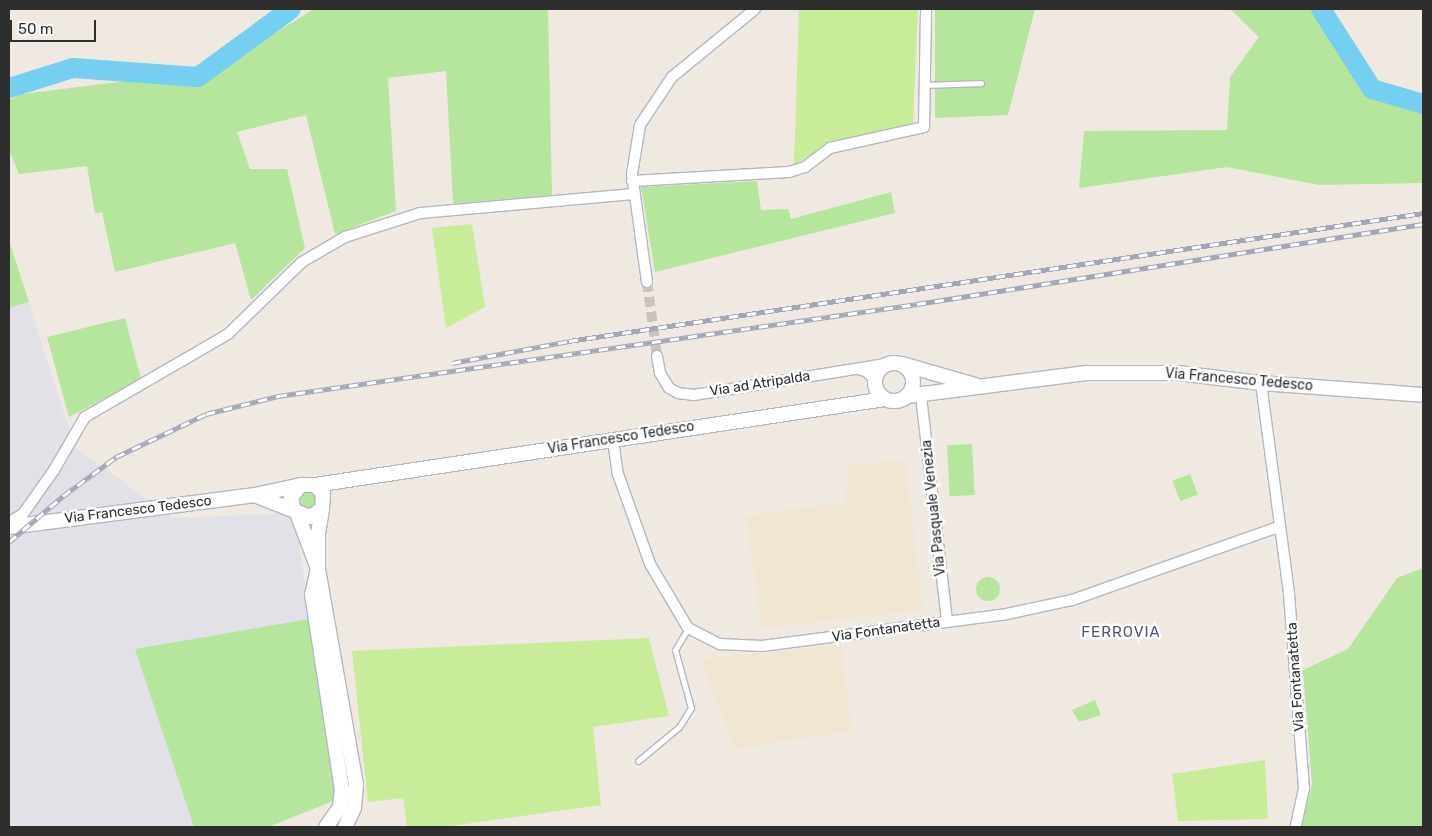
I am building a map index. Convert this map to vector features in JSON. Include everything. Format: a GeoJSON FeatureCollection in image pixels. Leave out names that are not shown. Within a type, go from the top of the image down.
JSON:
{"type":"FeatureCollection","features":[{"type":"Feature","properties":{"kind":"street"},"geometry":{"type":"LineString","coordinates":[[647,282],[632,181],[640,125],[672,77],[755,9]]}},
{"type":"Feature","properties":{"kind":"street"},"geometry":{"type":"LineString","coordinates":[[632,181],[789,172],[805,167],[830,148],[844,143],[924,127],[926,9]]}},
{"type":"Feature","properties":{"kind":"street"},"geometry":{"type":"LineString","coordinates":[[13,524],[23,514],[85,417],[228,334],[302,262],[345,237],[420,214],[634,194]]}},
{"type":"Feature","properties":{"kind":"street","name":"Via ad Atripalda"},"geometry":{"type":"LineString","coordinates":[[657,356],[660,373],[669,388],[678,393],[694,395],[854,368],[893,364]]}},
{"type":"Feature","properties":{"kind":"street"},"geometry":{"type":"LineString","coordinates":[[854,368],[866,371],[878,389],[893,364]]}},
{"type":"Feature","properties":{"kind":"street"},"geometry":{"type":"LineString","coordinates":[[893,364],[981,387]]}},
{"type":"Feature","properties":{"kind":"street"},"geometry":{"type":"LineString","coordinates":[[893,364],[912,378],[907,396]]}},
{"type":"Feature","properties":{"kind":"street","name":"Via Francesco Tedesco"},"geometry":{"type":"LineString","coordinates":[[13,524],[254,495],[308,485],[358,480],[858,402],[878,389],[896,401],[907,396],[921,396],[1096,373],[1178,373],[1261,383],[1423,395]]}},
{"type":"Feature","properties":{"kind":"street","name":"Via Fontanatetta"},"geometry":{"type":"LineString","coordinates":[[1261,383],[1278,527],[1289,594],[1304,788],[1296,827]]}},
{"type":"Feature","properties":{"kind":"street","name":"Via Pasquale Venezia"},"geometry":{"type":"LineString","coordinates":[[921,396],[947,621]]}},
{"type":"Feature","properties":{"kind":"street"},"geometry":{"type":"LineString","coordinates":[[613,440],[618,474],[650,564],[688,628]]}},
{"type":"Feature","properties":{"kind":"street","name":"Via Francesco Tedesco"},"geometry":{"type":"LineString","coordinates":[[254,495],[310,517],[323,504],[358,480]]}},
{"type":"Feature","properties":{"kind":"street"},"geometry":{"type":"LineString","coordinates":[[326,827],[340,807],[342,790],[312,594],[318,569],[291,497],[308,485],[323,504],[318,534],[318,569],[356,785],[354,808],[345,827]]}},
{"type":"Feature","properties":{"kind":"street","name":"Via Fontanatetta"},"geometry":{"type":"LineString","coordinates":[[688,628],[720,644],[762,646],[1002,615],[1072,600],[1278,527]]}},
{"type":"Feature","properties":{"kind":"lane"},"geometry":{"type":"LineString","coordinates":[[925,85],[981,83]]}},
{"type":"Feature","properties":{"kind":"lane"},"geometry":{"type":"LineString","coordinates":[[638,761],[679,727],[691,708],[675,650],[688,628]]}},
{"type":"Feature","properties":{"kind":"shaded area"},"geometry":{"type":"Polygon","coordinates":[[[29,303],[75,448],[174,518],[295,513],[309,619],[268,827],[9,827],[9,308],[29,303]]]}},
{"type":"Feature","properties":{"kind":"shaded area"},"geometry":{"type":"Polygon","coordinates":[[[905,461],[923,610],[762,628],[746,516],[846,502],[848,464],[905,461]]]}},
{"type":"Feature","properties":{"kind":"shaded area"},"geometry":{"type":"Polygon","coordinates":[[[841,645],[852,731],[735,749],[702,666],[708,658],[841,645]]]}},
{"type":"Feature","properties":{"kind":"green space"},"geometry":{"type":"Polygon","coordinates":[[[314,9],[548,9],[552,195],[453,204],[446,71],[388,78],[396,211],[335,234],[306,115],[237,132],[250,169],[287,169],[305,248],[251,300],[235,243],[115,272],[102,212],[95,214],[87,166],[19,174],[9,150],[9,100],[22,94],[126,81],[192,84],[314,9]]]}},
{"type":"Feature","properties":{"kind":"green space"},"geometry":{"type":"Polygon","coordinates":[[[799,9],[918,9],[913,124],[825,146],[794,165],[799,9]]]}},
{"type":"Feature","properties":{"kind":"green space"},"geometry":{"type":"Polygon","coordinates":[[[935,9],[1035,9],[1008,115],[935,118],[935,9]]]}},
{"type":"Feature","properties":{"kind":"green space"},"geometry":{"type":"Polygon","coordinates":[[[1230,9],[1315,9],[1369,89],[1423,106],[1423,183],[1319,185],[1227,167],[1079,188],[1084,131],[1227,130],[1230,77],[1259,37],[1230,9]]]}},
{"type":"Feature","properties":{"kind":"green space"},"geometry":{"type":"Polygon","coordinates":[[[757,181],[761,210],[788,209],[791,219],[891,192],[895,213],[655,272],[641,187],[757,181]]]}},
{"type":"Feature","properties":{"kind":"green space"},"geometry":{"type":"Polygon","coordinates":[[[472,224],[485,307],[446,328],[432,228],[472,224]]]}},
{"type":"Feature","properties":{"kind":"green space"},"geometry":{"type":"Polygon","coordinates":[[[9,241],[29,302],[9,308],[9,241]]]}},
{"type":"Feature","properties":{"kind":"green space"},"geometry":{"type":"Polygon","coordinates":[[[125,318],[141,379],[69,417],[47,337],[125,318]]]}},
{"type":"Feature","properties":{"kind":"green space"},"geometry":{"type":"Polygon","coordinates":[[[972,444],[975,495],[950,496],[947,445],[972,444]]]}},
{"type":"Feature","properties":{"kind":"green space"},"geometry":{"type":"Polygon","coordinates":[[[1190,474],[1198,495],[1180,501],[1172,481],[1190,474]]]}},
{"type":"Feature","properties":{"kind":"green space"},"geometry":{"type":"Polygon","coordinates":[[[304,491],[312,491],[317,496],[315,507],[304,509],[299,504],[299,496],[304,491]]]}},
{"type":"Feature","properties":{"kind":"green space"},"geometry":{"type":"Polygon","coordinates":[[[1423,568],[1423,827],[1301,827],[1312,784],[1303,670],[1348,649],[1397,578],[1423,568]]]}},
{"type":"Feature","properties":{"kind":"green space"},"geometry":{"type":"Polygon","coordinates":[[[988,577],[997,580],[1000,589],[997,598],[988,601],[979,598],[976,589],[979,580],[988,577]]]}},
{"type":"Feature","properties":{"kind":"green space"},"geometry":{"type":"Polygon","coordinates":[[[309,619],[336,800],[268,827],[194,827],[135,649],[309,619]]]}},
{"type":"Feature","properties":{"kind":"green space"},"geometry":{"type":"Polygon","coordinates":[[[649,638],[669,716],[593,727],[601,805],[444,827],[407,827],[403,798],[368,802],[352,651],[649,638]]]}},
{"type":"Feature","properties":{"kind":"green space"},"geometry":{"type":"Polygon","coordinates":[[[1095,700],[1101,715],[1079,722],[1072,710],[1095,700]]]}},
{"type":"Feature","properties":{"kind":"green space"},"geometry":{"type":"Polygon","coordinates":[[[1265,760],[1268,819],[1178,821],[1172,774],[1265,760]]]}},
{"type":"Feature","properties":{"kind":"waterway"},"geometry":{"type":"LineString","coordinates":[[9,88],[73,68],[198,77],[291,9]]}},
{"type":"Feature","properties":{"kind":"waterway"},"geometry":{"type":"LineString","coordinates":[[1321,9],[1372,89],[1423,104]]}},
{"type":"Feature","properties":{"kind":"tunnel"},"geometry":{"type":"LineString","coordinates":[[647,282],[657,356]]}},
{"type":"Feature","properties":{"kind":"railway"},"geometry":{"type":"LineString","coordinates":[[452,363],[569,341],[1423,213]]}},
{"type":"Feature","properties":{"kind":"railway"},"geometry":{"type":"LineString","coordinates":[[9,542],[63,496],[116,457],[206,414],[278,396],[917,304],[1423,224]]}},
{"type":"Feature","properties":{"kind":"district","name":"FERROVIA"},"geometry":{"type":"Point","coordinates":[1121,633]}}]}
